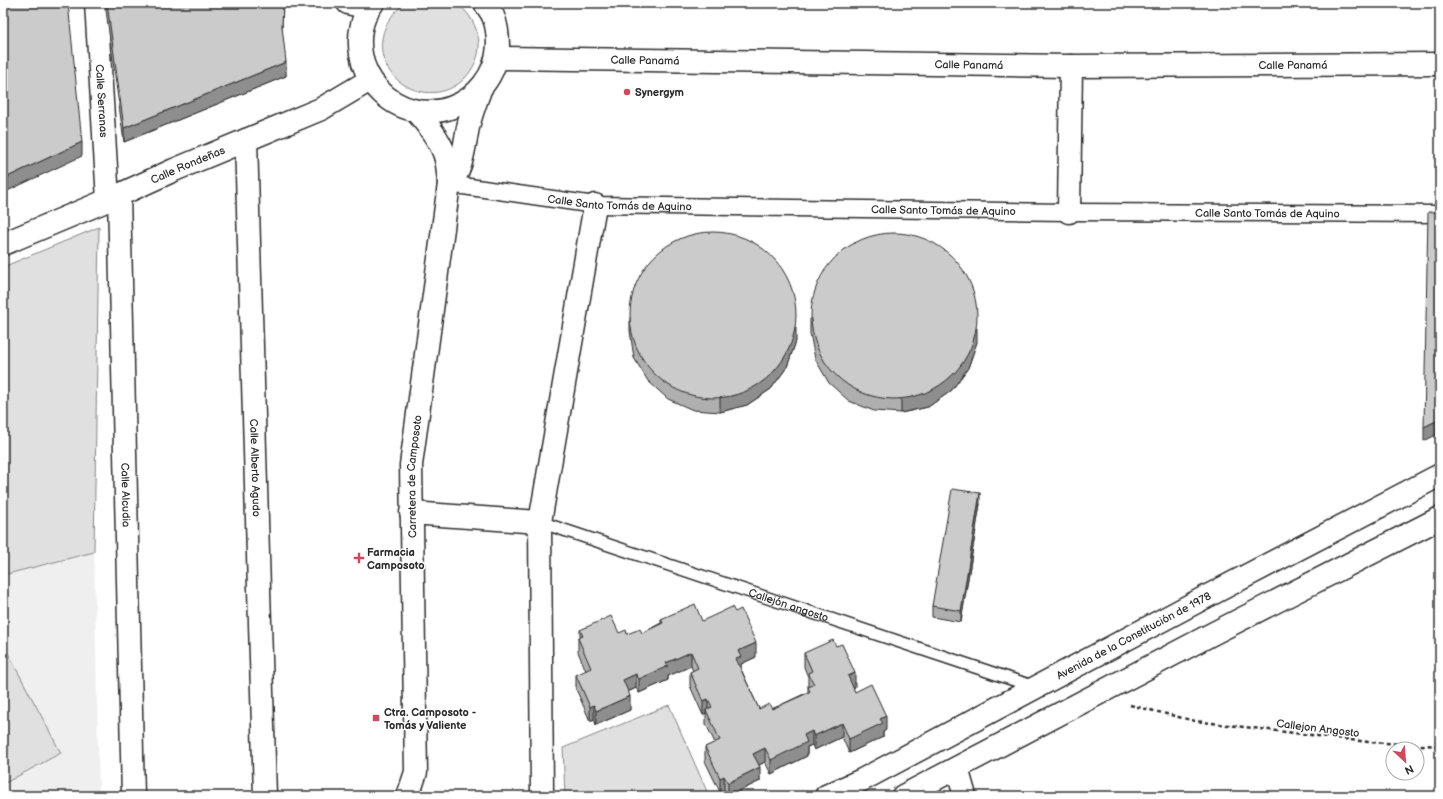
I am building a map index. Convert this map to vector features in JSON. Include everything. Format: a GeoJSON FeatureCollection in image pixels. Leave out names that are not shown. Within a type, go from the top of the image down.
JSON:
{"type":"FeatureCollection","features":[{"type":"Feature","properties":{"kind":"street","name":"Calle Serranas"},"geometry":{"type":"LineString","coordinates":[[96,3],[114,197]]}},
{"type":"Feature","properties":{"kind":"street"},"geometry":{"type":"LineString","coordinates":[[348,3],[371,5],[362,25],[360,44],[362,63],[370,80],[385,97],[404,108],[426,112],[449,110],[466,102],[480,90],[490,75],[497,58],[498,37],[492,7]]}},
{"type":"Feature","properties":{"kind":"street","name":"Calle Panamá"},"geometry":{"type":"LineString","coordinates":[[497,58],[1071,66],[1440,64]]}},
{"type":"Feature","properties":{"kind":"street"},"geometry":{"type":"LineString","coordinates":[[1069,212],[1071,66]]}},
{"type":"Feature","properties":{"kind":"street","name":"Calle Rondeñas"},"geometry":{"type":"LineString","coordinates":[[3,244],[321,109],[370,80]]}},
{"type":"Feature","properties":{"kind":"street","name":"Carretera de Camposoto"},"geometry":{"type":"LineString","coordinates":[[449,184],[455,177],[459,168],[470,121],[480,90]]}},
{"type":"Feature","properties":{"kind":"street","name":"Carretera de Camposoto"},"geometry":{"type":"LineString","coordinates":[[408,796],[416,772],[411,465],[449,184],[448,169],[444,152],[416,110]]}},
{"type":"Feature","properties":{"kind":"street","name":"Calle Alberto Agudo"},"geometry":{"type":"LineString","coordinates":[[246,140],[265,796]]}},
{"type":"Feature","properties":{"kind":"street","name":"Calle Santo Tomás de Aquino"},"geometry":{"type":"LineString","coordinates":[[449,184],[595,205],[1069,212],[1440,214]]}},
{"type":"Feature","properties":{"kind":"street","name":"Calle Alcudia"},"geometry":{"type":"LineString","coordinates":[[114,197],[133,796]]}},
{"type":"Feature","properties":{"kind":"street"},"geometry":{"type":"LineString","coordinates":[[542,796],[540,522],[595,205]]}},
{"type":"Feature","properties":{"kind":"street","name":"Avenida de la Constitución de 1978"},"geometry":{"type":"LineString","coordinates":[[826,796],[862,780],[1440,475]]}},
{"type":"Feature","properties":{"kind":"street"},"geometry":{"type":"LineString","coordinates":[[412,513],[540,522]]}},
{"type":"Feature","properties":{"kind":"street"},"geometry":{"type":"LineString","coordinates":[[903,796],[1107,689],[1440,518]]}},
{"type":"Feature","properties":{"kind":"street"},"geometry":{"type":"LineString","coordinates":[[957,768],[965,796]]}},
{"type":"Feature","properties":{"kind":"street","name":"Carretera de Camposoto"},"geometry":{"type":"LineString","coordinates":[[416,772],[425,796]]}},
{"type":"Feature","properties":{"kind":"lane","name":"Callejón angosto"},"geometry":{"type":"LineString","coordinates":[[540,522],[1036,687]]}},
{"type":"Feature","properties":{"kind":"path","name":"Callejon Angosto"},"geometry":{"type":"LineString","coordinates":[[1107,689],[1118,701],[1195,721],[1368,742],[1440,746]]}},
{"type":"Feature","properties":{"kind":"shaded area"},"geometry":{"type":"Polygon","coordinates":[[[406,3],[455,3],[465,10],[475,26],[479,43],[477,58],[473,67],[464,79],[449,89],[434,93],[418,91],[404,85],[392,74],[384,61],[381,45],[385,28],[389,20],[399,8],[406,3]]]}},
{"type":"Feature","properties":{"kind":"shaded area"},"geometry":{"type":"Polygon","coordinates":[[[99,227],[94,552],[3,575],[3,267],[99,227]]]}},
{"type":"Feature","properties":{"kind":"shaded area"},"geometry":{"type":"Polygon","coordinates":[[[94,552],[99,796],[3,796],[3,575],[94,552]]]}},
{"type":"Feature","properties":{"kind":"shaded area"},"geometry":{"type":"Polygon","coordinates":[[[3,644],[61,753],[3,784],[3,644]]]}},
{"type":"Feature","properties":{"kind":"shaded area"},"geometry":{"type":"Polygon","coordinates":[[[669,705],[709,796],[565,796],[563,748],[669,705]]]}},
{"type":"Feature","properties":{"kind":"building"},"geometry":{"type":"Polygon","coordinates":[[[3,3],[68,3],[82,142],[3,179],[3,3]]]}},
{"type":"Feature","properties":{"kind":"building"},"geometry":{"type":"Polygon","coordinates":[[[107,3],[283,3],[282,26],[286,62],[124,128],[107,3]]]}},
{"type":"Feature","properties":{"kind":"building"},"geometry":{"type":"Polygon","coordinates":[[[1428,212],[1440,212],[1440,419],[1424,427],[1428,212]]]}},
{"type":"Feature","properties":{"kind":"building"},"geometry":{"type":"Polygon","coordinates":[[[713,232],[737,236],[752,242],[765,251],[777,263],[786,276],[792,291],[796,315],[792,339],[786,354],[777,367],[765,379],[752,388],[737,394],[713,398],[689,394],[674,388],[661,379],[649,367],[640,354],[634,339],[630,315],[634,291],[640,276],[649,263],[661,251],[674,242],[689,236],[713,232]]]}},
{"type":"Feature","properties":{"kind":"building"},"geometry":{"type":"Polygon","coordinates":[[[894,233],[918,237],[933,243],[946,252],[958,264],[967,277],[973,292],[977,316],[973,340],[967,355],[958,368],[946,380],[933,389],[918,395],[894,399],[870,395],[855,389],[842,380],[830,368],[821,355],[815,340],[811,316],[815,292],[821,277],[830,264],[842,252],[855,243],[870,237],[894,233]]]}},
{"type":"Feature","properties":{"kind":"building"},"geometry":{"type":"Polygon","coordinates":[[[952,489],[980,493],[961,611],[932,606],[952,489]]]}},
{"type":"Feature","properties":{"kind":"building"},"geometry":{"type":"Polygon","coordinates":[[[695,604],[702,621],[732,607],[735,612],[741,609],[756,643],[738,651],[741,657],[736,659],[759,709],[769,704],[772,709],[810,692],[808,687],[814,684],[808,673],[812,671],[804,653],[833,640],[836,646],[842,644],[855,673],[848,676],[855,692],[871,684],[886,716],[880,719],[883,723],[849,739],[842,723],[814,736],[812,731],[804,735],[807,742],[771,760],[765,748],[753,754],[760,767],[728,783],[724,776],[720,778],[705,747],[720,740],[706,710],[712,707],[708,699],[703,701],[690,672],[698,668],[691,652],[666,663],[668,666],[639,679],[636,674],[623,680],[630,696],[596,711],[594,705],[590,707],[576,675],[591,668],[578,638],[583,636],[580,630],[611,616],[619,633],[626,630],[627,634],[640,629],[642,633],[663,623],[661,619],[695,604]]]}},
{"type":"Feature","properties":{"kind":"place","name":"Synergym"},"geometry":{"type":"Point","coordinates":[627,92]}},
{"type":"Feature","properties":{"kind":"place","name":"Farmacia Camposoto"},"geometry":{"type":"Point","coordinates":[359,558]}},
{"type":"Feature","properties":{"kind":"place","name":"Ctra. Camposoto - Tomás y Valiente"},"geometry":{"type":"Point","coordinates":[376,718]}}]}
